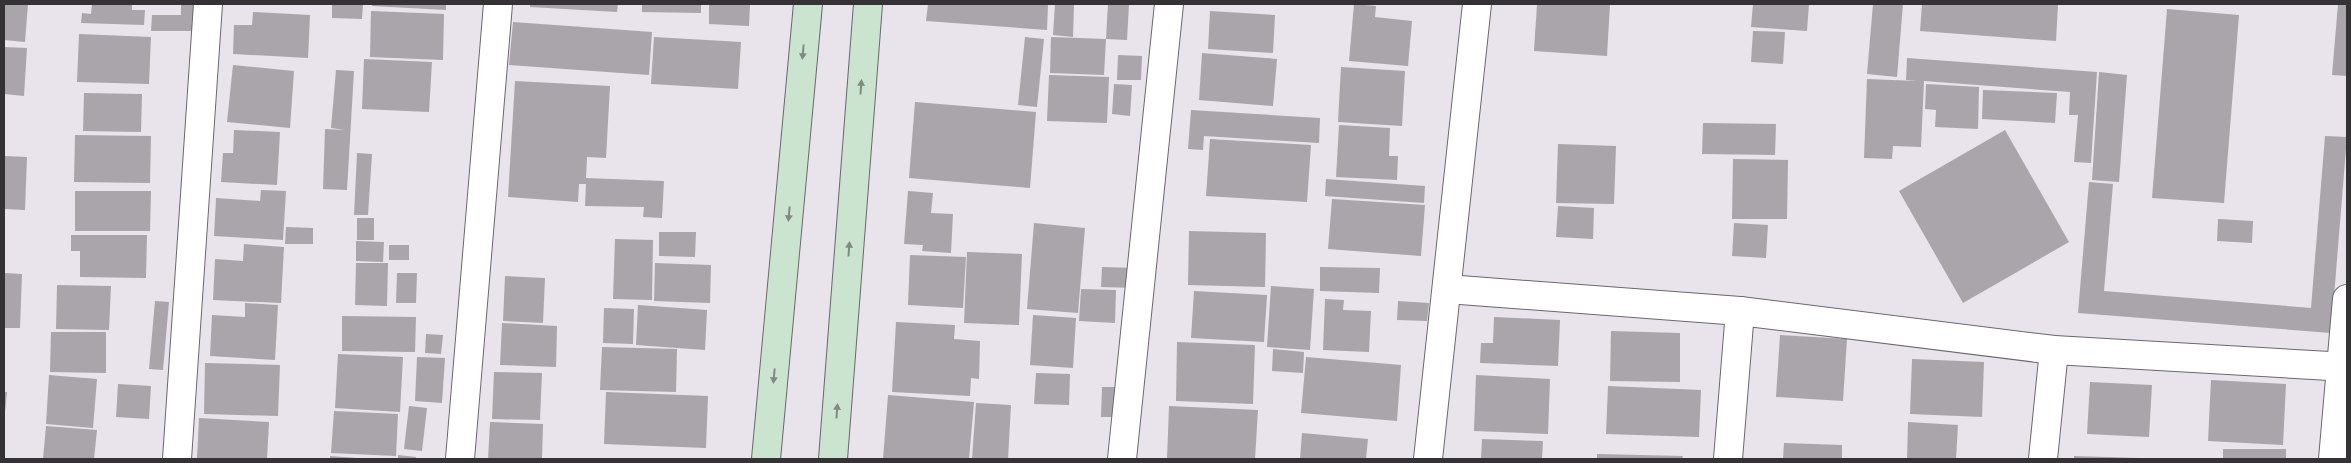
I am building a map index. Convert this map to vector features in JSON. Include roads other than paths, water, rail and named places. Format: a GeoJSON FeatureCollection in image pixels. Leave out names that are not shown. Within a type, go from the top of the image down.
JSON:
{"type":"FeatureCollection","features":[{"type":"Feature","properties":{"kind":"main road"},"geometry":{"type":"LineString","coordinates":[[766,459],[808,4]]}},
{"type":"Feature","properties":{"kind":"main road"},"geometry":{"type":"LineString","coordinates":[[833,459],[868,4]]}},
{"type":"Feature","properties":{"kind":"street"},"geometry":{"type":"LineString","coordinates":[[177,459],[208,4]]}},
{"type":"Feature","properties":{"kind":"street"},"geometry":{"type":"LineString","coordinates":[[460,459],[498,4]]}},
{"type":"Feature","properties":{"kind":"street"},"geometry":{"type":"LineString","coordinates":[[1122,459],[1169,4]]}},
{"type":"Feature","properties":{"kind":"street"},"geometry":{"type":"LineString","coordinates":[[1428,459],[1477,4]]}},
{"type":"Feature","properties":{"kind":"street"},"geometry":{"type":"LineString","coordinates":[[1447,289],[1740,311],[2054,350],[2343,367]]}},
{"type":"Feature","properties":{"kind":"street"},"geometry":{"type":"LineString","coordinates":[[2333,459],[2343,367],[2347,299]]}},
{"type":"Feature","properties":{"kind":"street"},"geometry":{"type":"LineString","coordinates":[[1728,459],[1740,311]]}},
{"type":"Feature","properties":{"kind":"street"},"geometry":{"type":"LineString","coordinates":[[2043,459],[2054,350]]}}]}
